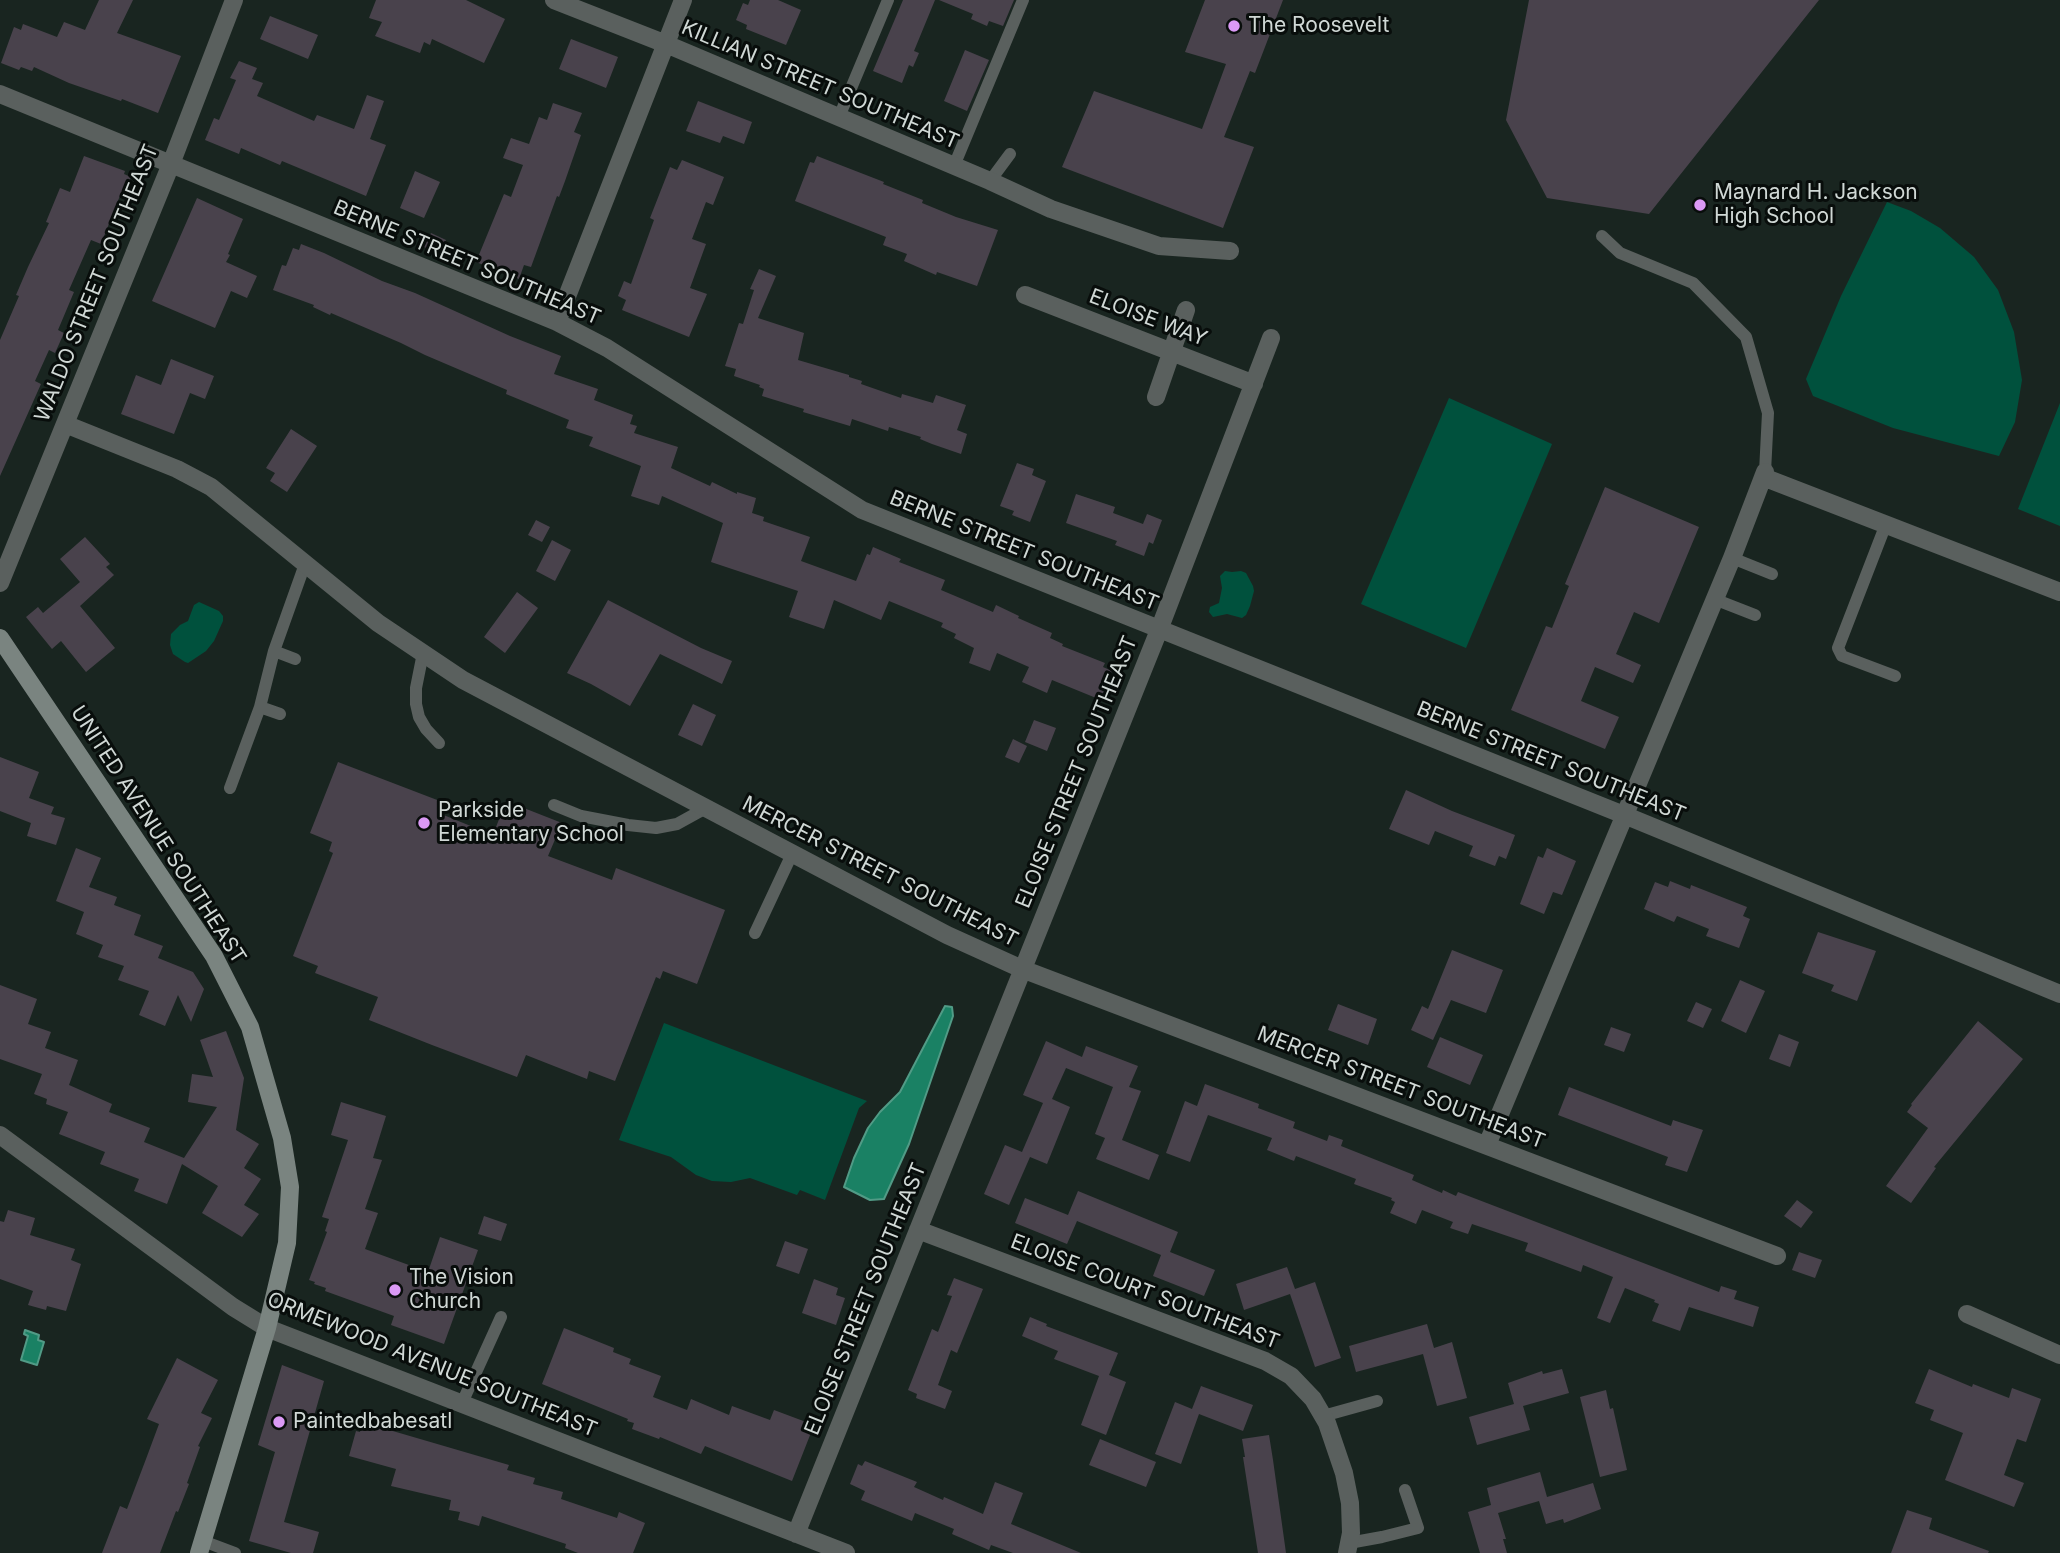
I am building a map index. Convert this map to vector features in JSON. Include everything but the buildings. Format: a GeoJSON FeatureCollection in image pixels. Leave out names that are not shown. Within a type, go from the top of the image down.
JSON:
{"type":"FeatureCollection","features":[{"type":"Feature","properties":{"kind":"street","name":"WALDO STREET SOUTHEAST"},"geometry":{"type":"LineString","coordinates":[[0,583],[171,164],[234,0]]}},
{"type":"Feature","properties":{"kind":"street","name":"KILLIAN STREET SOUTHEAST"},"geometry":{"type":"LineString","coordinates":[[554,0],[666,44],[1051,209],[1159,246],[1230,251]]}},
{"type":"Feature","properties":{"kind":"street"},"geometry":{"type":"LineString","coordinates":[[557,322],[683,0]]}},
{"type":"Feature","properties":{"kind":"street","name":"BERNE STREET SOUTHEAST"},"geometry":{"type":"LineString","coordinates":[[0,94],[557,322],[607,348],[862,510],[2060,994]]}},
{"type":"Feature","properties":{"kind":"street","name":"ELOISE WAY"},"geometry":{"type":"LineString","coordinates":[[1025,295],[1254,384]]}},
{"type":"Feature","properties":{"kind":"street"},"geometry":{"type":"LineString","coordinates":[[1156,397],[1186,310]]}},
{"type":"Feature","properties":{"kind":"street","name":"ELOISE STREET SOUTHEAST"},"geometry":{"type":"LineString","coordinates":[[796,1534],[1158,630],[1271,338]]}},
{"type":"Feature","properties":{"kind":"street","name":"MERCER STREET SOUTHEAST"},"geometry":{"type":"LineString","coordinates":[[65,424],[177,469],[211,487],[378,623],[463,680],[947,935],[1022,969],[1777,1256]]}},
{"type":"Feature","properties":{"kind":"street"},"geometry":{"type":"LineString","coordinates":[[1487,1145],[1732,558],[1764,475],[2060,592]]}},
{"type":"Feature","properties":{"kind":"street","name":"UNITED AVENUE SOUTHEAST"},"geometry":{"type":"LineString","coordinates":[[0,638],[214,956],[250,1027],[282,1138],[290,1187],[287,1243],[267,1328],[201,1550]]}},
{"type":"Feature","properties":{"kind":"street","name":"ORMEWOOD AVENUE SOUTHEAST"},"geometry":{"type":"LineString","coordinates":[[0,1135],[267,1328],[846,1553]]}},
{"type":"Feature","properties":{"kind":"street","name":"ELOISE COURT SOUTHEAST"},"geometry":{"type":"LineString","coordinates":[[918,1230],[1265,1361],[1291,1376],[1313,1399],[1323,1416],[1345,1473],[1350,1503],[1351,1533],[1348,1548]]}},
{"type":"Feature","properties":{"kind":"street"},"geometry":{"type":"LineString","coordinates":[[1967,1314],[2060,1355]]}},
{"type":"Feature","properties":{"kind":"lane"},"geometry":{"type":"LineString","coordinates":[[839,117],[888,0]]}},
{"type":"Feature","properties":{"kind":"lane"},"geometry":{"type":"LineString","coordinates":[[954,166],[1023,0]]}},
{"type":"Feature","properties":{"kind":"lane"},"geometry":{"type":"LineString","coordinates":[[990,181],[1010,154]]}},
{"type":"Feature","properties":{"kind":"lane"},"geometry":{"type":"LineString","coordinates":[[1602,236],[1619,253],[1693,283],[1746,337],[1768,413],[1764,475]]}},
{"type":"Feature","properties":{"kind":"lane"},"geometry":{"type":"LineString","coordinates":[[1886,524],[1838,648],[1842,656],[1895,676]]}},
{"type":"Feature","properties":{"kind":"lane"},"geometry":{"type":"LineString","coordinates":[[1732,558],[1772,574]]}},
{"type":"Feature","properties":{"kind":"lane"},"geometry":{"type":"LineString","coordinates":[[230,788],[260,707],[274,651],[305,564]]}},
{"type":"Feature","properties":{"kind":"lane"},"geometry":{"type":"LineString","coordinates":[[1714,599],[1755,615]]}},
{"type":"Feature","properties":{"kind":"lane"},"geometry":{"type":"LineString","coordinates":[[274,651],[295,659]]}},
{"type":"Feature","properties":{"kind":"lane"},"geometry":{"type":"LineString","coordinates":[[424,653],[416,688],[416,704],[426,729],[439,743]]}},
{"type":"Feature","properties":{"kind":"lane"},"geometry":{"type":"LineString","coordinates":[[260,707],[280,714]]}},
{"type":"Feature","properties":{"kind":"lane"},"geometry":{"type":"LineString","coordinates":[[554,805],[581,816],[656,828],[677,824],[706,808]]}},
{"type":"Feature","properties":{"kind":"lane"},"geometry":{"type":"LineString","coordinates":[[755,933],[792,854]]}},
{"type":"Feature","properties":{"kind":"lane"},"geometry":{"type":"LineString","coordinates":[[461,1403],[501,1317]]}},
{"type":"Feature","properties":{"kind":"lane"},"geometry":{"type":"LineString","coordinates":[[1323,1416],[1377,1401]]}},
{"type":"Feature","properties":{"kind":"lane"},"geometry":{"type":"LineString","coordinates":[[1348,1548],[1418,1528],[1405,1490]]}},
{"type":"Feature","properties":{"kind":"lane"},"geometry":{"type":"LineString","coordinates":[[201,1550],[235,1553]]}},
{"type":"Feature","properties":{"kind":"shaded area"},"geometry":{"type":"Polygon","coordinates":[[[1887,202],[1911,211],[1940,228],[1974,257],[1998,290],[2014,332],[2022,380],[2015,422],[1999,456],[1893,428],[1813,396],[1806,379],[1841,296],[1887,202]]]}},
{"type":"Feature","properties":{"kind":"shaded area"},"geometry":{"type":"Polygon","coordinates":[[[1449,398],[1552,444],[1466,648],[1361,604],[1449,398]]]}},
{"type":"Feature","properties":{"kind":"shaded area"},"geometry":{"type":"Polygon","coordinates":[[[2060,403],[2060,526],[2018,509],[2060,403]]]}},
{"type":"Feature","properties":{"kind":"shaded area"},"geometry":{"type":"Polygon","coordinates":[[[1225,571],[1246,573],[1253,586],[1250,606],[1242,618],[1227,614],[1213,617],[1209,612],[1210,607],[1219,603],[1222,588],[1220,576],[1225,571]]]}},
{"type":"Feature","properties":{"kind":"shaded area"},"geometry":{"type":"Polygon","coordinates":[[[199,602],[219,611],[223,621],[206,651],[188,663],[173,654],[171,634],[188,621],[194,605],[199,602]]]}},
{"type":"Feature","properties":{"kind":"shaded area"},"geometry":{"type":"Polygon","coordinates":[[[945,1006],[952,1007],[953,1016],[909,1144],[884,1199],[870,1200],[844,1187],[854,1158],[868,1128],[900,1092],[945,1006]]]}},
{"type":"Feature","properties":{"kind":"shaded area"},"geometry":{"type":"Polygon","coordinates":[[[664,1023],[867,1101],[859,1108],[825,1200],[800,1190],[797,1195],[750,1178],[731,1182],[712,1181],[696,1175],[671,1157],[619,1140],[664,1023]]]}},
{"type":"Feature","properties":{"kind":"shaded area"},"geometry":{"type":"Polygon","coordinates":[[[25,1330],[39,1335],[38,1340],[44,1342],[37,1365],[21,1360],[28,1336],[24,1334],[25,1330]]]}},
{"type":"Feature","properties":{"kind":"place","name":"The Roosevelt"},"geometry":{"type":"Point","coordinates":[1234,26]}},
{"type":"Feature","properties":{"kind":"place","name":"Maynard H. Jackson High School"},"geometry":{"type":"Point","coordinates":[1700,205]}},
{"type":"Feature","properties":{"kind":"place","name":"Parkside Elementary School"},"geometry":{"type":"Point","coordinates":[424,823]}},
{"type":"Feature","properties":{"kind":"place","name":"The Vision Church"},"geometry":{"type":"Point","coordinates":[395,1290]}},
{"type":"Feature","properties":{"kind":"place","name":"Paintedbabesatl"},"geometry":{"type":"Point","coordinates":[279,1422]}}]}
